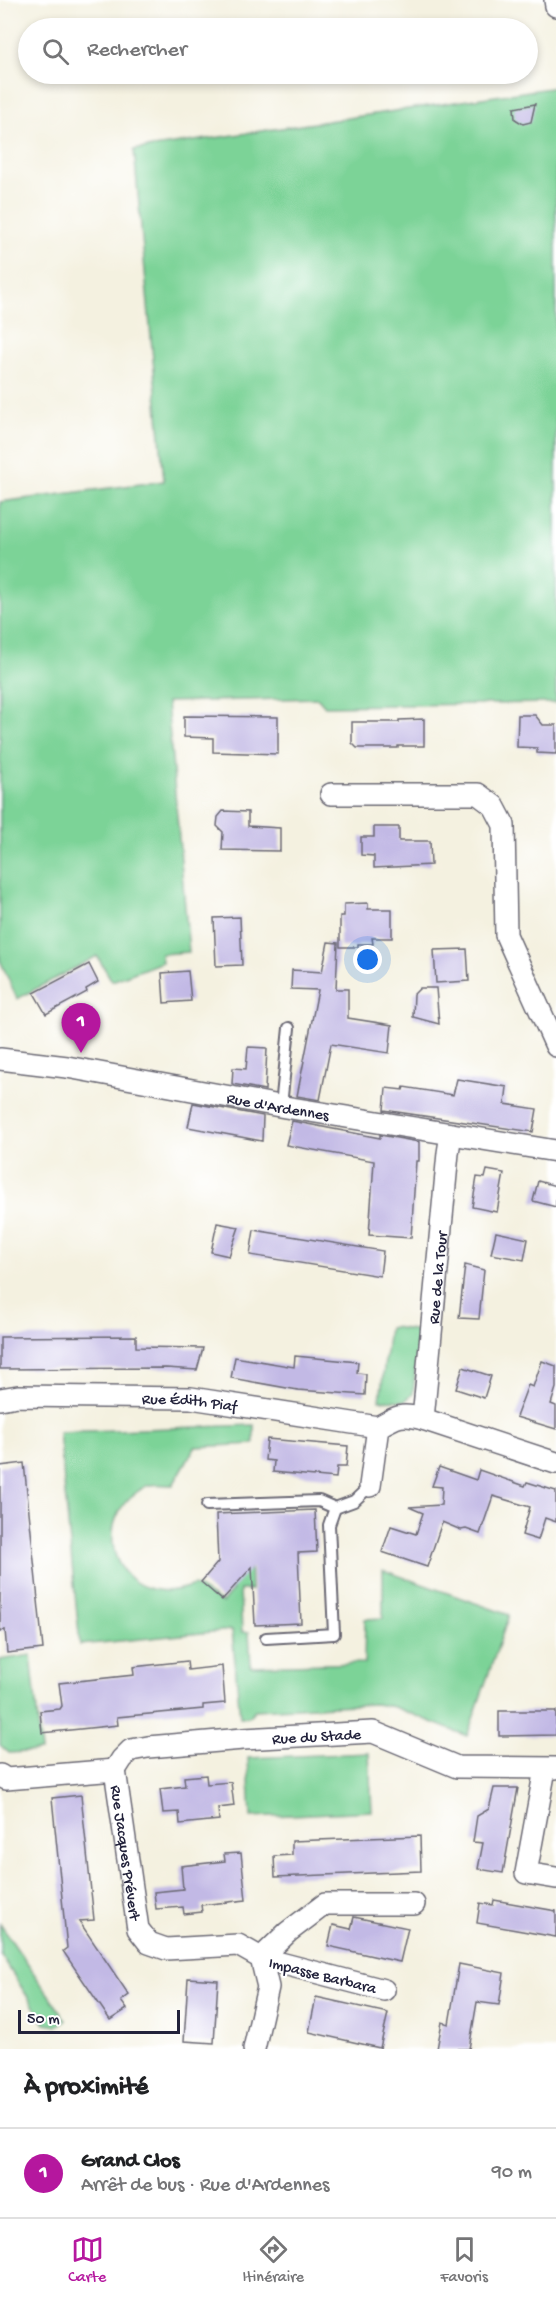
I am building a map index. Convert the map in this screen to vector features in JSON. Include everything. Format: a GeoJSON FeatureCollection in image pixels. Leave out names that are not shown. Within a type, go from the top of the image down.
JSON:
{"type":"FeatureCollection","features":[{"type":"Feature","properties":{"kind":"street"},"geometry":{"type":"LineString","coordinates":[[555,0],[556,6]]}},
{"type":"Feature","properties":{"kind":"street"},"geometry":{"type":"LineString","coordinates":[[331,794],[478,794],[494,806],[504,825],[506,935],[556,1046]]}},
{"type":"Feature","properties":{"kind":"street","name":"Rue d'Ardennes"},"geometry":{"type":"LineString","coordinates":[[0,1059],[67,1068],[281,1107],[556,1148]]}},
{"type":"Feature","properties":{"kind":"street","name":"Rue de la Tour"},"geometry":{"type":"LineString","coordinates":[[423,1419],[447,1164],[452,1134]]}},
{"type":"Feature","properties":{"kind":"street","name":"Rue Édith Piaf"},"geometry":{"type":"LineString","coordinates":[[0,1399],[18,1396],[191,1398],[378,1427]]}},
{"type":"Feature","properties":{"kind":"street"},"geometry":{"type":"LineString","coordinates":[[370,1486],[378,1427],[397,1416],[409,1415],[423,1419],[556,1463]]}},
{"type":"Feature","properties":{"kind":"street","name":"Rue du Stade"},"geometry":{"type":"LineString","coordinates":[[115,1770],[131,1750],[148,1747],[373,1732],[457,1767],[550,1769]]}},
{"type":"Feature","properties":{"kind":"street"},"geometry":{"type":"LineString","coordinates":[[550,1769],[526,1873],[556,1878]]}},
{"type":"Feature","properties":{"kind":"street","name":"Rue Jacques Prévert"},"geometry":{"type":"LineString","coordinates":[[0,1775],[6,1779],[115,1770],[138,1929],[149,1943],[166,1949],[238,1945],[261,1958]]}},
{"type":"Feature","properties":{"kind":"street"},"geometry":{"type":"LineString","coordinates":[[254,2049],[268,1987],[261,1958],[288,1932],[325,1904],[414,1904]]}},
{"type":"Feature","properties":{"kind":"street","name":"Impasse Barbara"},"geometry":{"type":"LineString","coordinates":[[261,1958],[384,1990]]}},
{"type":"Feature","properties":{"kind":"lane"},"geometry":{"type":"LineString","coordinates":[[281,1107],[289,1028]]}},
{"type":"Feature","properties":{"kind":"lane"},"geometry":{"type":"LineString","coordinates":[[207,1505],[319,1501],[334,1508],[354,1501],[370,1486]]}},
{"type":"Feature","properties":{"kind":"lane"},"geometry":{"type":"LineString","coordinates":[[266,1638],[334,1634],[329,1524],[334,1508]]}},
{"type":"Feature","properties":{"kind":"green space"},"geometry":{"type":"Polygon","coordinates":[[[556,87],[556,703],[325,706],[318,698],[167,702],[189,952],[161,954],[162,962],[112,981],[97,956],[17,999],[0,960],[0,502],[164,481],[134,150],[556,87]]]}},
{"type":"Feature","properties":{"kind":"green space"},"geometry":{"type":"Polygon","coordinates":[[[389,1328],[419,1331],[413,1394],[405,1401],[380,1400],[389,1328]]]}},
{"type":"Feature","properties":{"kind":"green space"},"geometry":{"type":"Polygon","coordinates":[[[254,1425],[254,1444],[195,1447],[173,1485],[148,1485],[124,1504],[116,1518],[113,1533],[114,1549],[119,1563],[128,1576],[141,1585],[167,1591],[194,1585],[222,1603],[233,1590],[230,1588],[250,1559],[251,1590],[240,1590],[242,1632],[249,1632],[251,1666],[364,1663],[365,1619],[383,1618],[383,1570],[509,1615],[467,1736],[394,1707],[375,1704],[255,1710],[248,1717],[240,1717],[232,1630],[80,1645],[59,1432],[254,1425]]]}},
{"type":"Feature","properties":{"kind":"green space"},"geometry":{"type":"Polygon","coordinates":[[[31,1655],[41,1751],[9,1753],[0,1745],[0,1660],[31,1655]]]}},
{"type":"Feature","properties":{"kind":"green space"},"geometry":{"type":"Polygon","coordinates":[[[369,1753],[372,1811],[251,1817],[248,1758],[369,1753]]]}},
{"type":"Feature","properties":{"kind":"green space"},"geometry":{"type":"Polygon","coordinates":[[[0,1924],[66,2020],[57,2026],[45,2024],[0,1954],[0,1924]]]}},
{"type":"Feature","properties":{"kind":"building"},"geometry":{"type":"Polygon","coordinates":[[[535,104],[531,122],[523,124],[515,119],[514,108],[535,104]]]}},
{"type":"Feature","properties":{"kind":"building"},"geometry":{"type":"Polygon","coordinates":[[[518,715],[535,715],[543,725],[556,725],[556,754],[537,753],[537,748],[517,747],[518,715]]]}},
{"type":"Feature","properties":{"kind":"building"},"geometry":{"type":"Polygon","coordinates":[[[184,716],[278,717],[278,754],[213,752],[213,738],[184,737],[184,716]]]}},
{"type":"Feature","properties":{"kind":"building"},"geometry":{"type":"Polygon","coordinates":[[[424,719],[424,746],[357,748],[352,743],[352,722],[399,722],[399,720],[424,719]]]}},
{"type":"Feature","properties":{"kind":"building"},"geometry":{"type":"Polygon","coordinates":[[[223,811],[248,812],[248,826],[280,828],[280,851],[222,850],[223,832],[217,826],[218,817],[223,811]]]}},
{"type":"Feature","properties":{"kind":"building"},"geometry":{"type":"Polygon","coordinates":[[[374,827],[399,827],[399,841],[430,841],[431,865],[374,868],[374,856],[361,855],[361,837],[374,837],[374,827]]]}},
{"type":"Feature","properties":{"kind":"building"},"geometry":{"type":"Polygon","coordinates":[[[368,903],[368,909],[392,909],[392,938],[372,938],[373,944],[340,947],[340,916],[344,916],[344,904],[368,903]]]}},
{"type":"Feature","properties":{"kind":"building"},"geometry":{"type":"Polygon","coordinates":[[[240,917],[242,965],[216,966],[214,918],[240,917]]]}},
{"type":"Feature","properties":{"kind":"building"},"geometry":{"type":"Polygon","coordinates":[[[328,942],[338,943],[336,989],[348,989],[348,1018],[392,1025],[389,1053],[331,1044],[320,1100],[297,1096],[318,990],[291,989],[292,970],[322,972],[328,942]]]}},
{"type":"Feature","properties":{"kind":"building"},"geometry":{"type":"Polygon","coordinates":[[[467,949],[469,981],[436,983],[434,950],[467,949]]]}},
{"type":"Feature","properties":{"kind":"building"},"geometry":{"type":"Polygon","coordinates":[[[89,964],[98,982],[86,989],[87,992],[46,1014],[34,993],[89,964]]]}},
{"type":"Feature","properties":{"kind":"building"},"geometry":{"type":"Polygon","coordinates":[[[188,971],[191,1001],[164,1003],[162,973],[188,971]]]}},
{"type":"Feature","properties":{"kind":"building"},"geometry":{"type":"Polygon","coordinates":[[[420,988],[436,988],[439,1024],[413,1017],[414,994],[420,988]]]}},
{"type":"Feature","properties":{"kind":"building"},"geometry":{"type":"Polygon","coordinates":[[[248,1047],[267,1048],[265,1090],[232,1084],[233,1068],[246,1069],[248,1047]]]}},
{"type":"Feature","properties":{"kind":"building"},"geometry":{"type":"Polygon","coordinates":[[[457,1079],[507,1087],[505,1104],[537,1109],[533,1132],[384,1110],[386,1088],[403,1090],[404,1087],[453,1095],[457,1079]]]}},
{"type":"Feature","properties":{"kind":"building"},"geometry":{"type":"Polygon","coordinates":[[[193,1103],[263,1116],[262,1141],[188,1127],[193,1103]]]}},
{"type":"Feature","properties":{"kind":"building"},"geometry":{"type":"Polygon","coordinates":[[[292,1121],[380,1138],[380,1135],[419,1142],[411,1238],[369,1235],[374,1161],[286,1145],[292,1121]]]}},
{"type":"Feature","properties":{"kind":"building"},"geometry":{"type":"Polygon","coordinates":[[[487,1170],[504,1173],[497,1212],[472,1207],[477,1177],[485,1178],[487,1170]]]}},
{"type":"Feature","properties":{"kind":"building"},"geometry":{"type":"Polygon","coordinates":[[[538,1181],[556,1186],[556,1207],[533,1201],[538,1181]]]}},
{"type":"Feature","properties":{"kind":"building"},"geometry":{"type":"Polygon","coordinates":[[[217,1223],[239,1227],[229,1256],[211,1252],[217,1223]]]}},
{"type":"Feature","properties":{"kind":"building"},"geometry":{"type":"Polygon","coordinates":[[[254,1230],[383,1251],[380,1276],[250,1255],[254,1230]]]}},
{"type":"Feature","properties":{"kind":"building"},"geometry":{"type":"Polygon","coordinates":[[[496,1232],[528,1239],[524,1260],[491,1254],[496,1232]]]}},
{"type":"Feature","properties":{"kind":"building"},"geometry":{"type":"Polygon","coordinates":[[[465,1265],[484,1270],[479,1319],[459,1318],[465,1265]]]}},
{"type":"Feature","properties":{"kind":"building"},"geometry":{"type":"Polygon","coordinates":[[[136,1336],[136,1347],[203,1348],[197,1370],[166,1368],[0,1369],[0,1337],[136,1336]]]}},
{"type":"Feature","properties":{"kind":"building"},"geometry":{"type":"Polygon","coordinates":[[[295,1356],[358,1362],[357,1373],[366,1374],[365,1395],[298,1390],[231,1378],[235,1357],[294,1367],[295,1356]]]}},
{"type":"Feature","properties":{"kind":"building"},"geometry":{"type":"Polygon","coordinates":[[[542,1361],[556,1366],[556,1388],[551,1404],[556,1406],[556,1429],[516,1417],[528,1385],[533,1387],[542,1361]]]}},
{"type":"Feature","properties":{"kind":"building"},"geometry":{"type":"Polygon","coordinates":[[[463,1367],[491,1376],[484,1398],[456,1389],[463,1367]]]}},
{"type":"Feature","properties":{"kind":"building"},"geometry":{"type":"Polygon","coordinates":[[[267,1439],[348,1446],[346,1467],[337,1467],[336,1478],[273,1472],[274,1461],[265,1460],[267,1439]]]}},
{"type":"Feature","properties":{"kind":"building"},"geometry":{"type":"Polygon","coordinates":[[[24,1463],[43,1649],[7,1653],[5,1630],[0,1631],[0,1466],[24,1463]]]}},
{"type":"Feature","properties":{"kind":"building"},"geometry":{"type":"Polygon","coordinates":[[[439,1467],[476,1480],[479,1470],[525,1486],[527,1482],[556,1491],[556,1522],[545,1518],[538,1540],[522,1535],[530,1507],[493,1496],[480,1534],[466,1529],[461,1530],[442,1522],[427,1567],[382,1552],[391,1526],[416,1534],[423,1513],[409,1507],[441,1505],[442,1487],[432,1486],[439,1467]]]}},
{"type":"Feature","properties":{"kind":"building"},"geometry":{"type":"Polygon","coordinates":[[[315,1510],[317,1552],[298,1553],[301,1623],[255,1625],[252,1567],[222,1600],[201,1582],[218,1562],[216,1514],[315,1510]]]}},
{"type":"Feature","properties":{"kind":"building"},"geometry":{"type":"Polygon","coordinates":[[[187,1661],[188,1670],[222,1666],[225,1703],[203,1705],[203,1709],[117,1717],[118,1725],[42,1733],[40,1711],[60,1709],[62,1706],[59,1683],[134,1675],[133,1667],[187,1661]]]}},
{"type":"Feature","properties":{"kind":"building"},"geometry":{"type":"Polygon","coordinates":[[[499,1711],[556,1711],[556,1735],[499,1736],[499,1711]]]}},
{"type":"Feature","properties":{"kind":"building"},"geometry":{"type":"Polygon","coordinates":[[[206,1775],[207,1784],[231,1782],[234,1806],[218,1808],[219,1820],[180,1824],[179,1812],[163,1813],[160,1789],[185,1786],[184,1777],[206,1775]]]}},
{"type":"Feature","properties":{"kind":"building"},"geometry":{"type":"Polygon","coordinates":[[[494,1788],[518,1788],[503,1873],[478,1869],[483,1843],[473,1842],[477,1816],[489,1809],[494,1788]]]}},
{"type":"Feature","properties":{"kind":"building"},"geometry":{"type":"Polygon","coordinates":[[[81,1795],[94,1920],[79,1921],[129,1995],[121,2001],[127,2009],[110,2020],[63,1951],[67,1948],[52,1798],[81,1795]]]}},
{"type":"Feature","properties":{"kind":"building"},"geometry":{"type":"Polygon","coordinates":[[[420,1836],[421,1871],[275,1877],[274,1856],[292,1855],[292,1841],[420,1836]]]}},
{"type":"Feature","properties":{"kind":"building"},"geometry":{"type":"Polygon","coordinates":[[[241,1853],[246,1900],[201,1905],[202,1912],[184,1914],[183,1907],[156,1909],[154,1892],[183,1889],[181,1866],[225,1861],[224,1854],[241,1853]]]}},
{"type":"Feature","properties":{"kind":"building"},"geometry":{"type":"Polygon","coordinates":[[[494,1900],[556,1911],[556,1937],[477,1923],[480,1903],[493,1905],[494,1900]]]}},
{"type":"Feature","properties":{"kind":"building"},"geometry":{"type":"Polygon","coordinates":[[[354,1917],[408,1928],[400,1962],[328,1946],[333,1925],[351,1929],[354,1917]]]}},
{"type":"Feature","properties":{"kind":"building"},"geometry":{"type":"Polygon","coordinates":[[[459,1964],[504,1973],[499,2005],[477,2002],[469,2049],[437,2049],[442,2022],[449,2024],[459,1964]]]}},
{"type":"Feature","properties":{"kind":"building"},"geometry":{"type":"Polygon","coordinates":[[[188,1978],[218,1980],[214,2043],[184,2041],[188,1978]]]}},
{"type":"Feature","properties":{"kind":"building"},"geometry":{"type":"Polygon","coordinates":[[[316,1997],[388,2013],[380,2048],[309,2032],[316,1997]]]}},
{"type":"Feature","properties":{"kind":"place","name":"Grand Clos"},"geometry":{"type":"Point","coordinates":[81,1053]}}]}
